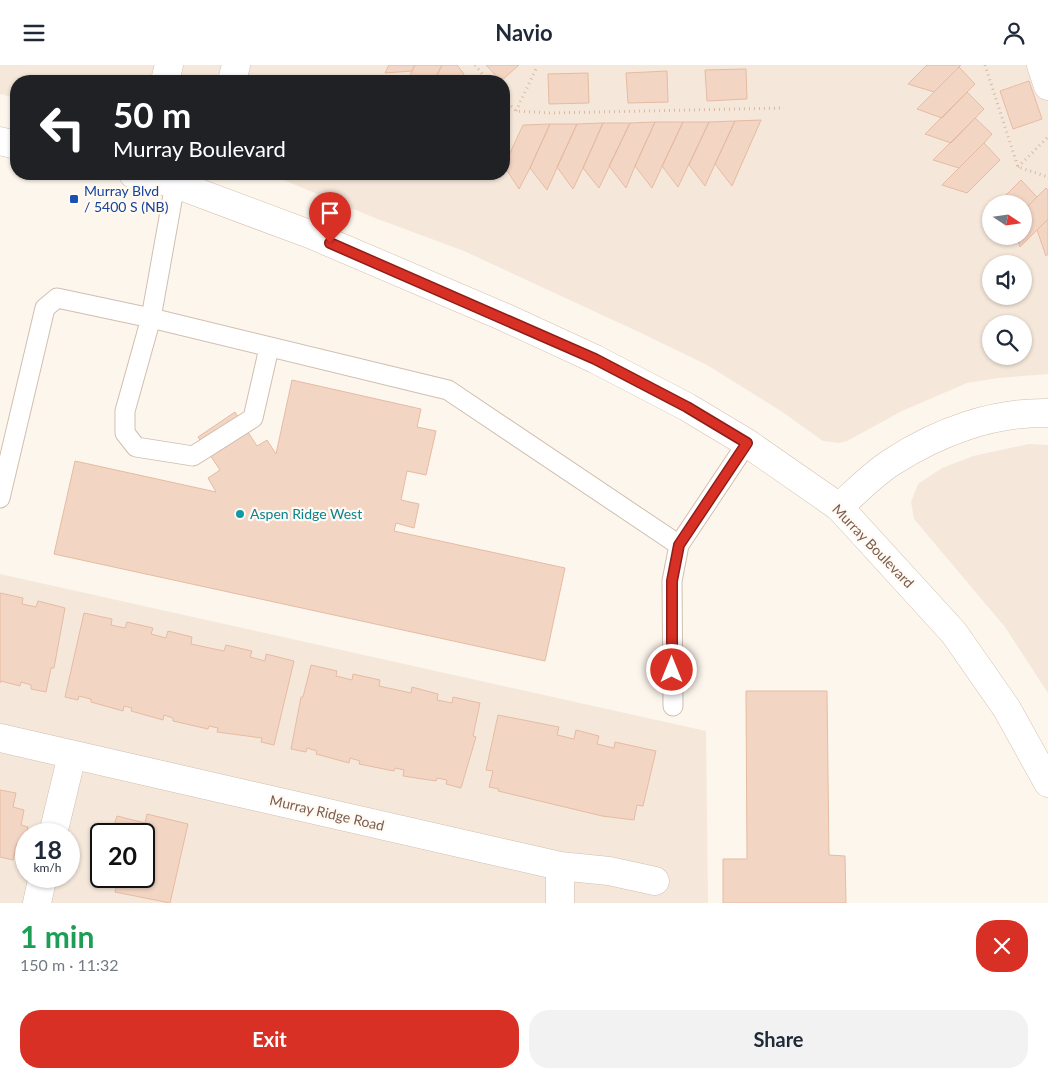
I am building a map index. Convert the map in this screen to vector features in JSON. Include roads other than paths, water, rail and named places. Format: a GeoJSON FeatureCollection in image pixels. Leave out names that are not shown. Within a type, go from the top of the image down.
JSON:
{"type":"FeatureCollection","features":[{"type":"Feature","properties":{"kind":"main road"},"geometry":{"type":"LineString","coordinates":[[1041,65],[1048,86]]}},
{"type":"Feature","properties":{"kind":"main road","name":"Murray Boulevard"},"geometry":{"type":"LineString","coordinates":[[178,180],[504,317],[595,359],[687,407],[747,443],[839,507],[954,633],[1007,709],[1048,783]]}},
{"type":"Feature","properties":{"kind":"main road"},"geometry":{"type":"LineString","coordinates":[[839,507],[890,463],[933,439],[954,430],[998,417],[1048,413]]}},
{"type":"Feature","properties":{"kind":"main road","name":"Murray Ridge Road"},"geometry":{"type":"LineString","coordinates":[[0,738],[560,866],[608,871],[655,881]]}},
{"type":"Feature","properties":{"kind":"main road"},"geometry":{"type":"LineString","coordinates":[[56,823],[72,755]]}},
{"type":"Feature","properties":{"kind":"main road"},"geometry":{"type":"LineString","coordinates":[[560,866],[560,903]]}},
{"type":"Feature","properties":{"kind":"main road"},"geometry":{"type":"LineString","coordinates":[[37,903],[40,888]]}},
{"type":"Feature","properties":{"kind":"lane"},"geometry":{"type":"LineString","coordinates":[[176,180],[151,318],[125,411],[125,433],[136,447],[193,456],[253,418],[269,348]]}},
{"type":"Feature","properties":{"kind":"lane"},"geometry":{"type":"LineString","coordinates":[[0,498],[45,308],[58,298],[151,318],[448,390],[679,545]]}},
{"type":"Feature","properties":{"kind":"lane"},"geometry":{"type":"LineString","coordinates":[[673,706],[672,581],[679,545],[747,443]]}},
{"type":"Feature","properties":{"kind":"place","name":"Murray Blvd / 5400 S (NB)"},"geometry":{"type":"Point","coordinates":[74,199]}},
{"type":"Feature","properties":{"kind":"place","name":"Aspen Ridge West"},"geometry":{"type":"Point","coordinates":[240,514]}}]}
